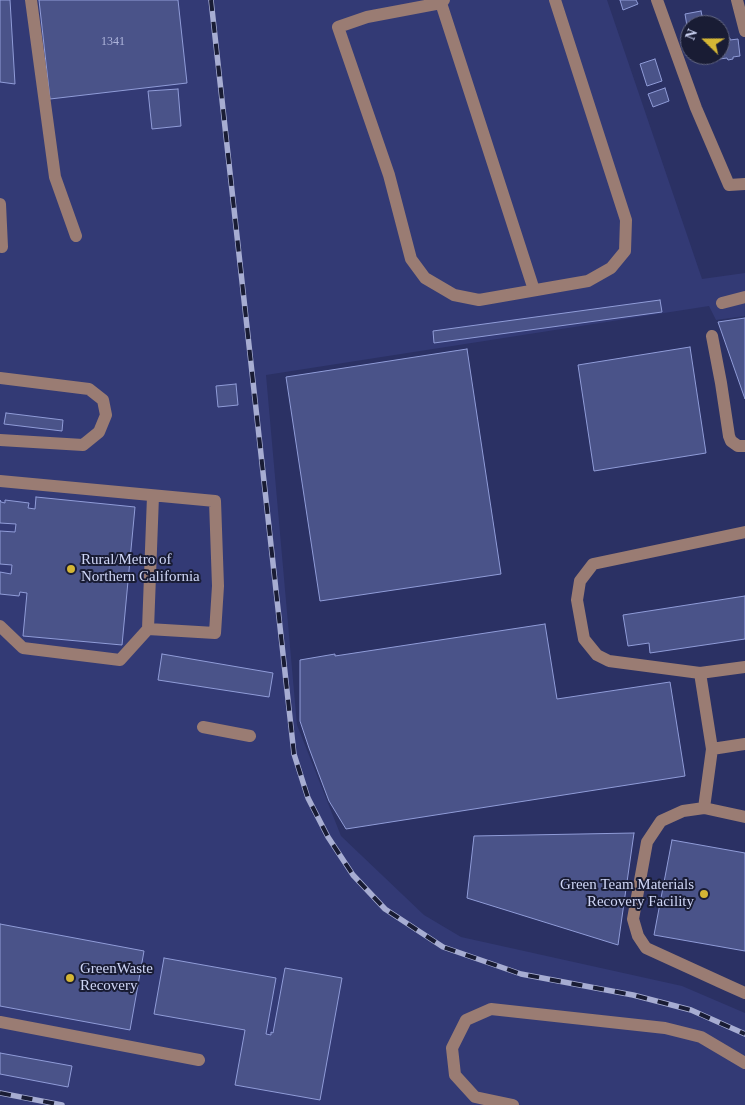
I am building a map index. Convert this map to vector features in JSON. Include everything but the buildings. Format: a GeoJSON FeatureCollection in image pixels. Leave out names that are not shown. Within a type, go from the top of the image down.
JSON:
{"type":"FeatureCollection","features":[{"type":"Feature","properties":{"kind":"lane"},"geometry":{"type":"LineString","coordinates":[[31,0],[55,177],[76,236]]}},
{"type":"Feature","properties":{"kind":"lane"},"geometry":{"type":"LineString","coordinates":[[534,290],[443,2],[367,17],[338,26],[389,175],[411,259],[425,278],[454,295],[479,300],[588,281],[611,268],[625,251],[626,220],[555,0]]}},
{"type":"Feature","properties":{"kind":"lane"},"geometry":{"type":"LineString","coordinates":[[657,0],[696,108],[729,185],[745,184]]}},
{"type":"Feature","properties":{"kind":"lane"},"geometry":{"type":"LineString","coordinates":[[737,0],[745,31]]}},
{"type":"Feature","properties":{"kind":"lane"},"geometry":{"type":"LineString","coordinates":[[0,204],[2,247]]}},
{"type":"Feature","properties":{"kind":"lane"},"geometry":{"type":"LineString","coordinates":[[722,303],[745,297]]}},
{"type":"Feature","properties":{"kind":"lane"},"geometry":{"type":"LineString","coordinates":[[712,336],[729,436],[738,446],[745,446]]}},
{"type":"Feature","properties":{"kind":"lane"},"geometry":{"type":"LineString","coordinates":[[0,378],[90,389],[103,400],[106,415],[98,432],[83,445],[0,440]]}},
{"type":"Feature","properties":{"kind":"lane"},"geometry":{"type":"LineString","coordinates":[[0,481],[215,501],[218,586],[215,633],[148,629]]}},
{"type":"Feature","properties":{"kind":"lane"},"geometry":{"type":"LineString","coordinates":[[0,626],[23,648],[120,660],[148,629],[153,496]]}},
{"type":"Feature","properties":{"kind":"lane"},"geometry":{"type":"LineString","coordinates":[[745,532],[593,564],[580,581],[577,600],[584,640],[597,655],[610,661],[700,673],[745,668]]}},
{"type":"Feature","properties":{"kind":"lane"},"geometry":{"type":"LineString","coordinates":[[700,673],[712,749],[704,808]]}},
{"type":"Feature","properties":{"kind":"lane"},"geometry":{"type":"LineString","coordinates":[[202,727],[250,736]]}},
{"type":"Feature","properties":{"kind":"lane"},"geometry":{"type":"LineString","coordinates":[[712,749],[745,744]]}},
{"type":"Feature","properties":{"kind":"lane"},"geometry":{"type":"LineString","coordinates":[[745,817],[704,808],[683,811],[660,821],[647,842],[633,919],[638,936],[646,948],[745,992]]}},
{"type":"Feature","properties":{"kind":"lane"},"geometry":{"type":"LineString","coordinates":[[513,1105],[475,1097],[455,1075],[452,1048],[466,1020],[491,1009],[665,1028],[701,1037],[745,1063]]}},
{"type":"Feature","properties":{"kind":"lane"},"geometry":{"type":"LineString","coordinates":[[0,1022],[199,1060]]}},
{"type":"Feature","properties":{"kind":"shaded area"},"geometry":{"type":"Polygon","coordinates":[[[0,0],[607,0],[702,279],[745,273],[745,316],[716,320],[709,306],[266,375],[297,725],[341,836],[424,915],[461,937],[682,986],[745,1013],[745,1105],[0,1105],[0,0]]]}},
{"type":"Feature","properties":{"kind":"railway"},"geometry":{"type":"LineString","coordinates":[[211,0],[294,754],[308,798],[328,837],[353,875],[385,909],[443,947],[521,974],[633,995],[691,1010],[745,1034]]}},
{"type":"Feature","properties":{"kind":"railway"},"geometry":{"type":"LineString","coordinates":[[0,1093],[62,1105]]}},
{"type":"Feature","properties":{"kind":"place","name":"Rural/Metro of Northern California"},"geometry":{"type":"Point","coordinates":[71,569]}},
{"type":"Feature","properties":{"kind":"place","name":"Green Team Materials Recovery Facility"},"geometry":{"type":"Point","coordinates":[704,894]}},
{"type":"Feature","properties":{"kind":"place","name":"GreenWaste Recovery"},"geometry":{"type":"Point","coordinates":[70,978]}}]}
